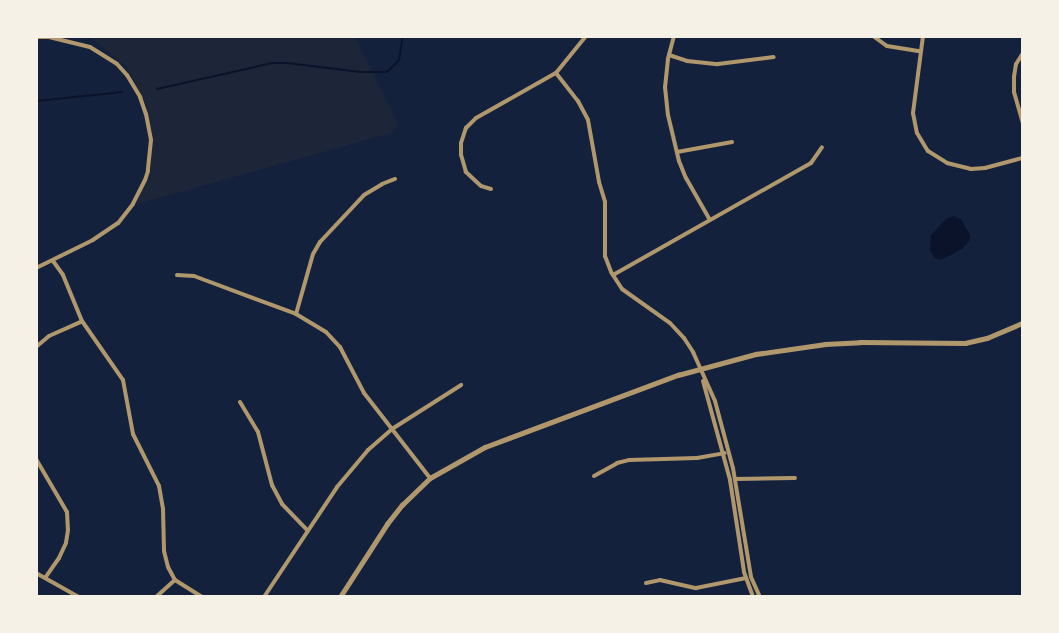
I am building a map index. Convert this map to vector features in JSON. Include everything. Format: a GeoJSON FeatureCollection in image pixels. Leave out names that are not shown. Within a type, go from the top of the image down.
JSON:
{"type":"FeatureCollection","features":[{"type":"Feature","properties":{"kind":"street"},"geometry":{"type":"LineString","coordinates":[[491,189],[481,186],[466,172],[461,143],[466,128],[476,118],[556,73],[586,36]]}},
{"type":"Feature","properties":{"kind":"street"},"geometry":{"type":"LineString","coordinates":[[674,36],[669,55],[665,87],[668,115],[677,152],[686,178],[710,220]]}},
{"type":"Feature","properties":{"kind":"street"},"geometry":{"type":"LineString","coordinates":[[872,36],[887,46],[920,52]]}},
{"type":"Feature","properties":{"kind":"street"},"geometry":{"type":"LineString","coordinates":[[923,36],[913,113],[917,133],[928,151],[946,163],[971,169],[985,168],[1023,158]]}},
{"type":"Feature","properties":{"kind":"street"},"geometry":{"type":"LineString","coordinates":[[36,37],[49,37],[90,48],[117,64],[127,75],[140,96],[150,130],[148,171],[141,189],[124,216],[111,229],[53,261],[36,268]]}},
{"type":"Feature","properties":{"kind":"street"},"geometry":{"type":"LineString","coordinates":[[1023,53],[1016,64],[1014,92],[1023,124]]}},
{"type":"Feature","properties":{"kind":"street"},"geometry":{"type":"LineString","coordinates":[[669,55],[688,61],[718,64],[774,57]]}},
{"type":"Feature","properties":{"kind":"street"},"geometry":{"type":"LineString","coordinates":[[556,73],[578,101],[588,120],[599,182],[605,202],[605,256],[614,275],[622,290],[670,322],[684,338],[715,402],[730,452],[751,577],[760,597]]}},
{"type":"Feature","properties":{"kind":"street"},"geometry":{"type":"LineString","coordinates":[[677,152],[732,142]]}},
{"type":"Feature","properties":{"kind":"street"},"geometry":{"type":"LineString","coordinates":[[614,275],[811,163],[822,147]]}},
{"type":"Feature","properties":{"kind":"street"},"geometry":{"type":"LineString","coordinates":[[296,314],[313,254],[320,242],[364,195],[382,184],[395,179]]}},
{"type":"Feature","properties":{"kind":"street"},"geometry":{"type":"LineString","coordinates":[[53,261],[63,275],[82,321],[123,380],[133,434],[159,486],[163,509],[164,551],[168,567],[176,580],[202,597]]}},
{"type":"Feature","properties":{"kind":"street"},"geometry":{"type":"LineString","coordinates":[[177,275],[194,276],[296,314],[326,332],[340,347],[364,393],[430,478]]}},
{"type":"Feature","properties":{"kind":"street"},"geometry":{"type":"LineString","coordinates":[[36,347],[50,336],[82,321]]}},
{"type":"Feature","properties":{"kind":"street"},"geometry":{"type":"LineString","coordinates":[[340,597],[387,524],[430,478],[485,448],[678,375],[756,354],[826,344],[860,342],[965,343],[987,338],[1023,323]]}},
{"type":"Feature","properties":{"kind":"street"},"geometry":{"type":"LineString","coordinates":[[700,370],[730,480],[746,578],[753,597]]}},
{"type":"Feature","properties":{"kind":"street"},"geometry":{"type":"LineString","coordinates":[[264,597],[342,480],[368,450],[392,429],[461,385]]}},
{"type":"Feature","properties":{"kind":"street"},"geometry":{"type":"LineString","coordinates":[[240,402],[258,432],[272,486],[282,504],[307,530]]}},
{"type":"Feature","properties":{"kind":"street"},"geometry":{"type":"LineString","coordinates":[[594,476],[617,463],[629,460],[698,458],[730,452]]}},
{"type":"Feature","properties":{"kind":"street"},"geometry":{"type":"LineString","coordinates":[[36,459],[67,512],[66,544],[45,578]]}},
{"type":"Feature","properties":{"kind":"street"},"geometry":{"type":"LineString","coordinates":[[730,480],[795,478]]}},
{"type":"Feature","properties":{"kind":"street"},"geometry":{"type":"LineString","coordinates":[[36,573],[79,597]]}},
{"type":"Feature","properties":{"kind":"street"},"geometry":{"type":"LineString","coordinates":[[646,583],[660,580],[696,588],[751,577]]}},
{"type":"Feature","properties":{"kind":"street"},"geometry":{"type":"LineString","coordinates":[[156,597],[176,580]]}},
{"type":"Feature","properties":{"kind":"shaded area"},"geometry":{"type":"Polygon","coordinates":[[[80,36],[354,36],[398,124],[391,133],[130,206],[149,177],[152,141],[146,105],[126,66],[90,37],[80,36]]]}},
{"type":"Feature","properties":{"kind":"shaded area"},"geometry":{"type":"Polygon","coordinates":[[[954,216],[961,219],[970,235],[970,240],[962,249],[949,256],[941,260],[935,258],[930,250],[931,235],[947,218],[954,216]]]}},
{"type":"Feature","properties":{"kind":"waterway"},"geometry":{"type":"LineString","coordinates":[[157,89],[272,63],[287,63],[360,72],[384,72],[388,71],[399,60],[403,36]]}},
{"type":"Feature","properties":{"kind":"waterway"},"geometry":{"type":"LineString","coordinates":[[36,101],[123,92]]}}]}
